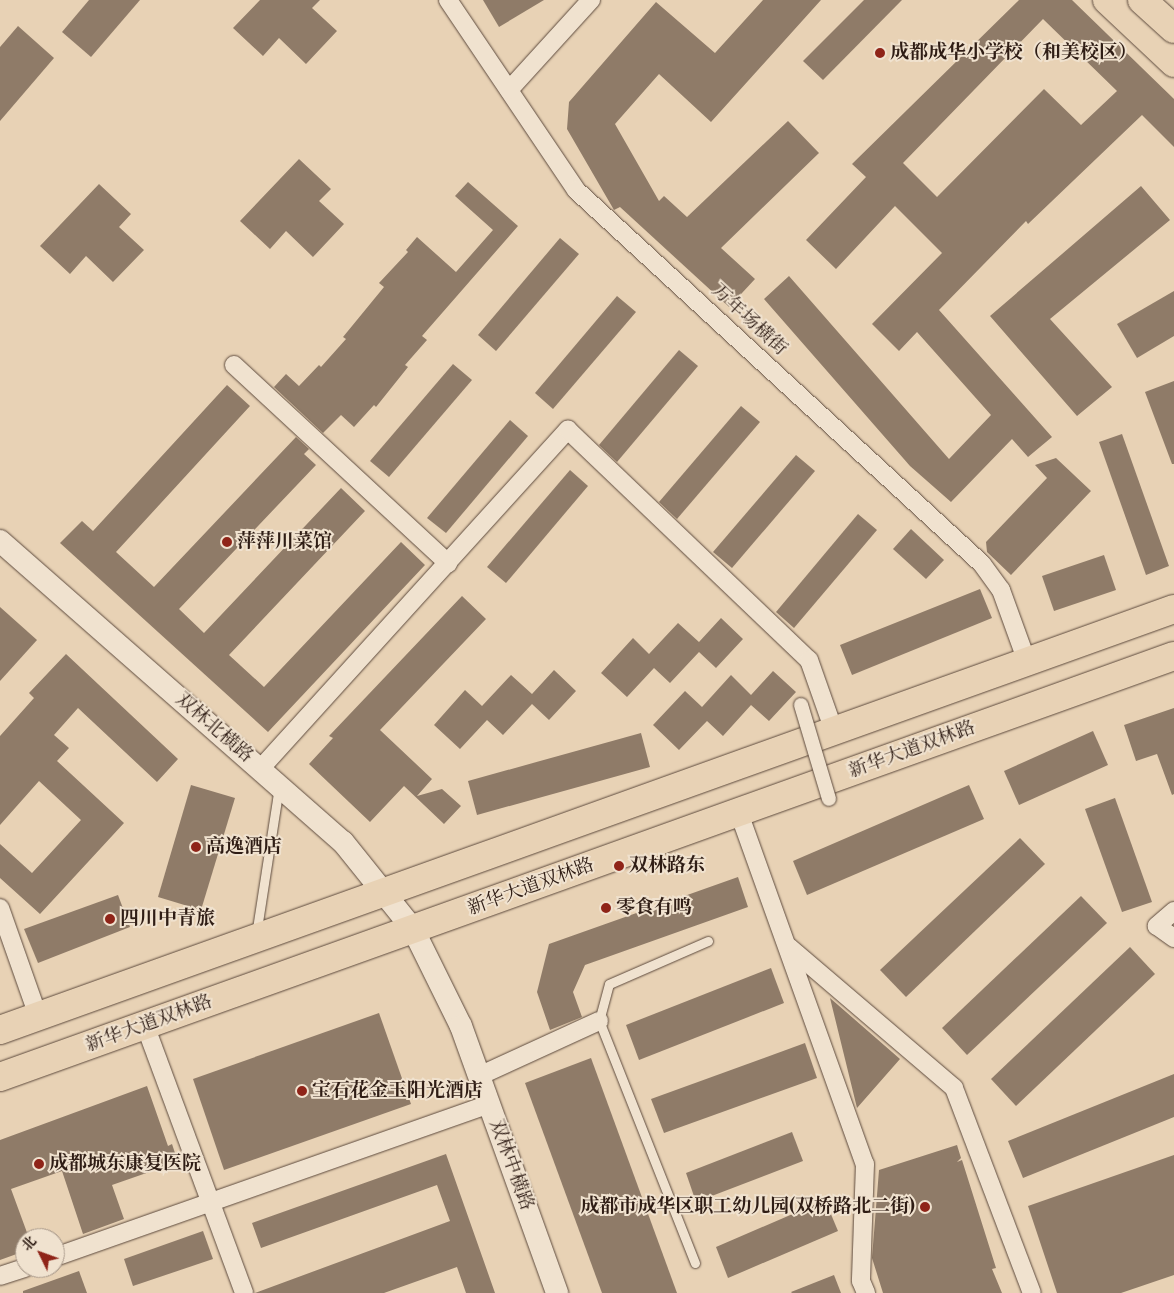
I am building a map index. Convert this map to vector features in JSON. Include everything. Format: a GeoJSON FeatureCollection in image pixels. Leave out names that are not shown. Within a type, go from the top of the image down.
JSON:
{"type":"FeatureCollection","features":[{"type":"Feature","properties":{"kind":"main road"},"geometry":{"type":"LineString","coordinates":[[1107,0],[1174,63]]}},
{"type":"Feature","properties":{"kind":"main road"},"geometry":{"type":"LineString","coordinates":[[1142,0],[1174,29]]}},
{"type":"Feature","properties":{"kind":"main road"},"geometry":{"type":"LineString","coordinates":[[0,1030],[1174,609]]}},
{"type":"Feature","properties":{"kind":"main road","name":"新华大道双林路"},"geometry":{"type":"LineString","coordinates":[[0,1077],[1174,656]]}},
{"type":"Feature","properties":{"kind":"street","name":"万年场横街"},"geometry":{"type":"LineString","coordinates":[[448,0],[576,190],[982,564],[1001,590],[1027,662]]}},
{"type":"Feature","properties":{"kind":"street"},"geometry":{"type":"LineString","coordinates":[[509,90],[591,0]]}},
{"type":"Feature","properties":{"kind":"street"},"geometry":{"type":"LineString","coordinates":[[234,365],[448,562]]}},
{"type":"Feature","properties":{"kind":"street"},"geometry":{"type":"LineString","coordinates":[[261,768],[568,430],[809,660],[834,731]]}},
{"type":"Feature","properties":{"kind":"street","name":"双林北横路"},"geometry":{"type":"LineString","coordinates":[[0,541],[261,768],[343,842],[413,929]]}},
{"type":"Feature","properties":{"kind":"street"},"geometry":{"type":"LineString","coordinates":[[801,705],[829,799]]}},
{"type":"Feature","properties":{"kind":"street"},"geometry":{"type":"LineString","coordinates":[[739,813],[865,1164],[861,1281],[866,1293]]}},
{"type":"Feature","properties":{"kind":"street"},"geometry":{"type":"LineString","coordinates":[[0,908],[38,1016]]}},
{"type":"Feature","properties":{"kind":"street"},"geometry":{"type":"LineString","coordinates":[[1174,911],[1157,926],[1174,938]]}},
{"type":"Feature","properties":{"kind":"street","name":"双林中横路"},"geometry":{"type":"LineString","coordinates":[[413,929],[461,1026],[557,1293]]}},
{"type":"Feature","properties":{"kind":"street"},"geometry":{"type":"LineString","coordinates":[[788,947],[954,1088],[1032,1293]]}},
{"type":"Feature","properties":{"kind":"street"},"geometry":{"type":"LineString","coordinates":[[479,1076],[599,1021]]}},
{"type":"Feature","properties":{"kind":"street"},"geometry":{"type":"LineString","coordinates":[[145,1025],[212,1201],[244,1293]]}},
{"type":"Feature","properties":{"kind":"street"},"geometry":{"type":"LineString","coordinates":[[65,1253],[489,1104]]}},
{"type":"Feature","properties":{"kind":"street"},"geometry":{"type":"LineString","coordinates":[[0,1276],[15,1271]]}},
{"type":"Feature","properties":{"kind":"lane"},"geometry":{"type":"LineString","coordinates":[[255,939],[279,784]]}},
{"type":"Feature","properties":{"kind":"lane"},"geometry":{"type":"LineString","coordinates":[[695,1263],[599,1021],[609,984],[708,941]]}},
{"type":"Feature","properties":{"kind":"building"},"geometry":{"type":"Polygon","coordinates":[[[89,0],[140,0],[91,57],[62,32],[89,0]]]}},
{"type":"Feature","properties":{"kind":"building"},"geometry":{"type":"Polygon","coordinates":[[[260,0],[320,0],[312,8],[337,31],[306,64],[279,38],[263,56],[233,28],[260,0]]]}},
{"type":"Feature","properties":{"kind":"building"},"geometry":{"type":"Polygon","coordinates":[[[483,0],[544,0],[499,27],[483,0]]]}},
{"type":"Feature","properties":{"kind":"building"},"geometry":{"type":"Polygon","coordinates":[[[763,0],[821,0],[711,122],[659,74],[615,124],[659,201],[664,196],[687,217],[788,121],[819,153],[721,248],[755,279],[729,307],[620,207],[614,210],[567,129],[569,102],[656,2],[715,53],[763,0]]]}},
{"type":"Feature","properties":{"kind":"building"},"geometry":{"type":"Polygon","coordinates":[[[864,0],[902,0],[823,80],[803,61],[864,0]]]}},
{"type":"Feature","properties":{"kind":"building"},"geometry":{"type":"Polygon","coordinates":[[[1019,0],[1072,0],[1174,99],[1174,147],[1142,115],[1028,224],[1026,221],[939,310],[1052,437],[1028,457],[1012,439],[951,502],[910,466],[764,299],[789,276],[949,459],[991,415],[917,332],[899,351],[872,324],[942,253],[895,206],[836,269],[806,240],[866,177],[852,164],[1019,0]],[[1043,19],[903,163],[937,197],[1044,89],[1081,125],[1117,91],[1043,19]]]}},
{"type":"Feature","properties":{"kind":"building"},"geometry":{"type":"Polygon","coordinates":[[[18,26],[54,58],[0,121],[0,47],[18,26]]]}},
{"type":"Feature","properties":{"kind":"building"},"geometry":{"type":"Polygon","coordinates":[[[299,159],[331,189],[319,201],[344,224],[313,257],[286,231],[270,249],[240,221],[299,159]]]}},
{"type":"Feature","properties":{"kind":"building"},"geometry":{"type":"Polygon","coordinates":[[[468,182],[518,226],[422,336],[427,340],[405,365],[408,367],[376,407],[374,405],[354,427],[341,415],[323,433],[274,387],[286,374],[299,386],[319,365],[321,367],[346,339],[343,337],[384,287],[379,283],[408,252],[406,250],[417,237],[456,272],[493,230],[455,196],[468,182]]]}},
{"type":"Feature","properties":{"kind":"building"},"geometry":{"type":"Polygon","coordinates":[[[99,184],[131,214],[119,227],[144,250],[113,282],[86,256],[70,274],[40,246],[99,184]]]}},
{"type":"Feature","properties":{"kind":"building"},"geometry":{"type":"Polygon","coordinates":[[[1141,186],[1170,220],[1050,319],[1112,387],[1077,416],[990,316],[1141,186]]]}},
{"type":"Feature","properties":{"kind":"building"},"geometry":{"type":"Polygon","coordinates":[[[560,238],[579,254],[496,351],[478,335],[560,238]]]}},
{"type":"Feature","properties":{"kind":"building"},"geometry":{"type":"Polygon","coordinates":[[[1174,291],[1174,336],[1137,358],[1117,324],[1174,291]]]}},
{"type":"Feature","properties":{"kind":"building"},"geometry":{"type":"Polygon","coordinates":[[[617,296],[636,312],[553,409],[535,393],[617,296]]]}},
{"type":"Feature","properties":{"kind":"building"},"geometry":{"type":"Polygon","coordinates":[[[679,350],[698,366],[617,462],[599,445],[679,350]]]}},
{"type":"Feature","properties":{"kind":"building"},"geometry":{"type":"Polygon","coordinates":[[[453,364],[472,380],[389,477],[370,461],[453,364]]]}},
{"type":"Feature","properties":{"kind":"building"},"geometry":{"type":"Polygon","coordinates":[[[1174,381],[1174,464],[1172,464],[1145,392],[1174,381]]]}},
{"type":"Feature","properties":{"kind":"building"},"geometry":{"type":"Polygon","coordinates":[[[227,385],[250,406],[116,552],[154,587],[296,437],[309,449],[304,454],[316,465],[179,609],[204,633],[341,488],[365,511],[229,655],[264,687],[401,542],[425,565],[268,732],[60,543],[82,521],[93,531],[227,385]]]}},
{"type":"Feature","properties":{"kind":"building"},"geometry":{"type":"Polygon","coordinates":[[[741,406],[760,422],[677,519],[659,502],[741,406]]]}},
{"type":"Feature","properties":{"kind":"building"},"geometry":{"type":"Polygon","coordinates":[[[510,420],[528,436],[446,533],[427,518],[510,420]]]}},
{"type":"Feature","properties":{"kind":"building"},"geometry":{"type":"Polygon","coordinates":[[[1122,434],[1169,566],[1146,575],[1099,442],[1122,434]]]}},
{"type":"Feature","properties":{"kind":"building"},"geometry":{"type":"Polygon","coordinates":[[[796,455],[815,471],[732,568],[713,552],[796,455]]]}},
{"type":"Feature","properties":{"kind":"building"},"geometry":{"type":"Polygon","coordinates":[[[1056,458],[1091,491],[1011,575],[987,552],[986,542],[1047,478],[1035,465],[1056,458]]]}},
{"type":"Feature","properties":{"kind":"building"},"geometry":{"type":"Polygon","coordinates":[[[570,470],[588,486],[506,583],[487,567],[570,470]]]}},
{"type":"Feature","properties":{"kind":"building"},"geometry":{"type":"Polygon","coordinates":[[[858,514],[877,530],[794,628],[776,612],[858,514]]]}},
{"type":"Feature","properties":{"kind":"building"},"geometry":{"type":"Polygon","coordinates":[[[911,529],[944,560],[926,579],[893,549],[911,529]]]}},
{"type":"Feature","properties":{"kind":"building"},"geometry":{"type":"Polygon","coordinates":[[[1104,555],[1116,590],[1054,611],[1042,576],[1104,555]]]}},
{"type":"Feature","properties":{"kind":"building"},"geometry":{"type":"Polygon","coordinates":[[[980,589],[992,618],[852,675],[840,645],[980,589]]]}},
{"type":"Feature","properties":{"kind":"building"},"geometry":{"type":"Polygon","coordinates":[[[462,596],[486,619],[380,730],[432,779],[417,796],[442,789],[461,806],[444,824],[404,786],[370,822],[309,764],[333,738],[329,736],[462,596]]]}},
{"type":"Feature","properties":{"kind":"building"},"geometry":{"type":"Polygon","coordinates":[[[0,607],[37,640],[0,681],[0,607]]]}},
{"type":"Feature","properties":{"kind":"building"},"geometry":{"type":"Polygon","coordinates":[[[721,618],[743,639],[716,668],[699,652],[670,683],[654,668],[627,697],[601,673],[633,638],[649,654],[678,623],[699,642],[721,618]]]}},
{"type":"Feature","properties":{"kind":"building"},"geometry":{"type":"Polygon","coordinates":[[[66,654],[178,759],[157,782],[78,708],[54,735],[69,748],[57,761],[124,823],[40,914],[0,878],[0,844],[32,873],[81,820],[39,781],[0,825],[0,736],[34,698],[29,693],[66,654]]]}},
{"type":"Feature","properties":{"kind":"building"},"geometry":{"type":"Polygon","coordinates":[[[554,670],[576,691],[549,720],[532,704],[503,735],[487,720],[460,749],[434,725],[465,690],[482,706],[511,675],[532,694],[554,670]]]}},
{"type":"Feature","properties":{"kind":"building"},"geometry":{"type":"Polygon","coordinates":[[[773,671],[796,692],[769,721],[751,705],[723,736],[707,721],[679,750],[653,725],[685,691],[702,707],[731,675],[751,695],[773,671]]]}},
{"type":"Feature","properties":{"kind":"building"},"geometry":{"type":"Polygon","coordinates":[[[1174,708],[1174,794],[1172,795],[1157,754],[1136,761],[1124,725],[1174,708]]]}},
{"type":"Feature","properties":{"kind":"building"},"geometry":{"type":"Polygon","coordinates":[[[1093,731],[1108,765],[1019,805],[1004,771],[1093,731]]]}},
{"type":"Feature","properties":{"kind":"building"},"geometry":{"type":"Polygon","coordinates":[[[641,733],[650,767],[477,815],[468,781],[641,733]]]}},
{"type":"Feature","properties":{"kind":"building","name":"高逸酒店"},"geometry":{"type":"Polygon","coordinates":[[[191,785],[235,798],[201,910],[158,897],[191,785]]]}},
{"type":"Feature","properties":{"kind":"building"},"geometry":{"type":"Polygon","coordinates":[[[969,785],[984,819],[807,895],[793,861],[969,785]]]}},
{"type":"Feature","properties":{"kind":"building"},"geometry":{"type":"Polygon","coordinates":[[[1115,798],[1152,902],[1122,912],[1085,809],[1115,798]]]}},
{"type":"Feature","properties":{"kind":"building"},"geometry":{"type":"Polygon","coordinates":[[[1020,838],[1045,864],[906,997],[880,970],[1020,838]]]}},
{"type":"Feature","properties":{"kind":"building"},"geometry":{"type":"Polygon","coordinates":[[[738,877],[748,907],[585,965],[573,992],[582,1017],[550,1030],[537,992],[549,944],[738,877]]]}},
{"type":"Feature","properties":{"kind":"building"},"geometry":{"type":"Polygon","coordinates":[[[118,895],[130,927],[38,963],[24,929],[118,895]]]}},
{"type":"Feature","properties":{"kind":"building"},"geometry":{"type":"Polygon","coordinates":[[[1081,896],[1107,923],[967,1055],[942,1028],[1081,896]]]}},
{"type":"Feature","properties":{"kind":"building"},"geometry":{"type":"Polygon","coordinates":[[[1130,947],[1155,974],[1016,1106],[991,1079],[1130,947]]]}},
{"type":"Feature","properties":{"kind":"building"},"geometry":{"type":"Polygon","coordinates":[[[771,968],[784,1003],[639,1060],[626,1025],[771,968]]]}},
{"type":"Feature","properties":{"kind":"building"},"geometry":{"type":"Polygon","coordinates":[[[830,998],[900,1059],[857,1108],[845,1059],[830,998]]]}},
{"type":"Feature","properties":{"kind":"building","name":"宝石花金玉阳光酒店"},"geometry":{"type":"Polygon","coordinates":[[[379,1013],[411,1104],[224,1170],[193,1079],[379,1013]]]}},
{"type":"Feature","properties":{"kind":"building"},"geometry":{"type":"Polygon","coordinates":[[[805,1043],[817,1078],[664,1133],[651,1099],[805,1043]]]}},
{"type":"Feature","properties":{"kind":"building"},"geometry":{"type":"Polygon","coordinates":[[[591,1058],[677,1293],[602,1293],[525,1083],[591,1058]]]}},
{"type":"Feature","properties":{"kind":"building"},"geometry":{"type":"Polygon","coordinates":[[[1174,1074],[1174,1117],[1023,1178],[1008,1141],[1174,1074]]]}},
{"type":"Feature","properties":{"kind":"building","name":"成都城东康复医院"},"geometry":{"type":"Polygon","coordinates":[[[147,1086],[168,1146],[172,1144],[178,1162],[112,1185],[124,1219],[83,1234],[62,1171],[11,1189],[25,1228],[15,1228],[15,1255],[0,1260],[0,1140],[147,1086]]]}},
{"type":"Feature","properties":{"kind":"building"},"geometry":{"type":"Polygon","coordinates":[[[792,1132],[803,1161],[696,1202],[686,1173],[792,1132]]]}},
{"type":"Feature","properties":{"kind":"building","name":"成都市成华区职工幼儿园(双桥路北二街)"},"geometry":{"type":"Polygon","coordinates":[[[957,1145],[961,1158],[957,1162],[962,1160],[996,1268],[992,1269],[1002,1293],[883,1293],[872,1258],[879,1170],[957,1145]]]}},
{"type":"Feature","properties":{"kind":"building"},"geometry":{"type":"Polygon","coordinates":[[[446,1154],[495,1293],[466,1293],[457,1267],[384,1293],[255,1293],[450,1221],[437,1185],[261,1248],[252,1223],[446,1154]]]}},
{"type":"Feature","properties":{"kind":"building"},"geometry":{"type":"Polygon","coordinates":[[[1174,1155],[1174,1275],[1121,1293],[1057,1293],[1028,1206],[1174,1155]]]}},
{"type":"Feature","properties":{"kind":"building"},"geometry":{"type":"Polygon","coordinates":[[[825,1200],[838,1231],[728,1278],[716,1247],[825,1200]]]}},
{"type":"Feature","properties":{"kind":"building"},"geometry":{"type":"Polygon","coordinates":[[[203,1231],[213,1259],[133,1286],[124,1259],[203,1231]]]}},
{"type":"Feature","properties":{"kind":"building"},"geometry":{"type":"Polygon","coordinates":[[[79,1271],[87,1293],[23,1293],[23,1291],[59,1278],[65,1278],[65,1276],[79,1271]]]}},
{"type":"Feature","properties":{"kind":"building"},"geometry":{"type":"Polygon","coordinates":[[[834,1275],[841,1293],[791,1292],[834,1275]]]}},
{"type":"Feature","properties":{"kind":"place","name":"成都成华小学校（和美校区）"},"geometry":{"type":"Point","coordinates":[880,53]}},
{"type":"Feature","properties":{"kind":"place","name":"萍萍川菜馆"},"geometry":{"type":"Point","coordinates":[227,542]}},
{"type":"Feature","properties":{"kind":"place","name":"高逸酒店"},"geometry":{"type":"Point","coordinates":[196,847]}},
{"type":"Feature","properties":{"kind":"place","name":"双林路东"},"geometry":{"type":"Point","coordinates":[619,866]}},
{"type":"Feature","properties":{"kind":"place","name":"零食有鸣"},"geometry":{"type":"Point","coordinates":[606,908]}},
{"type":"Feature","properties":{"kind":"place","name":"四川中青旅"},"geometry":{"type":"Point","coordinates":[110,919]}},
{"type":"Feature","properties":{"kind":"place","name":"宝石花金玉阳光酒店"},"geometry":{"type":"Point","coordinates":[302,1091]}},
{"type":"Feature","properties":{"kind":"place","name":"成都城东康复医院"},"geometry":{"type":"Point","coordinates":[39,1164]}},
{"type":"Feature","properties":{"kind":"place","name":"成都市成华区职工幼儿园(双桥路北二街)"},"geometry":{"type":"Point","coordinates":[925,1207]}}]}
